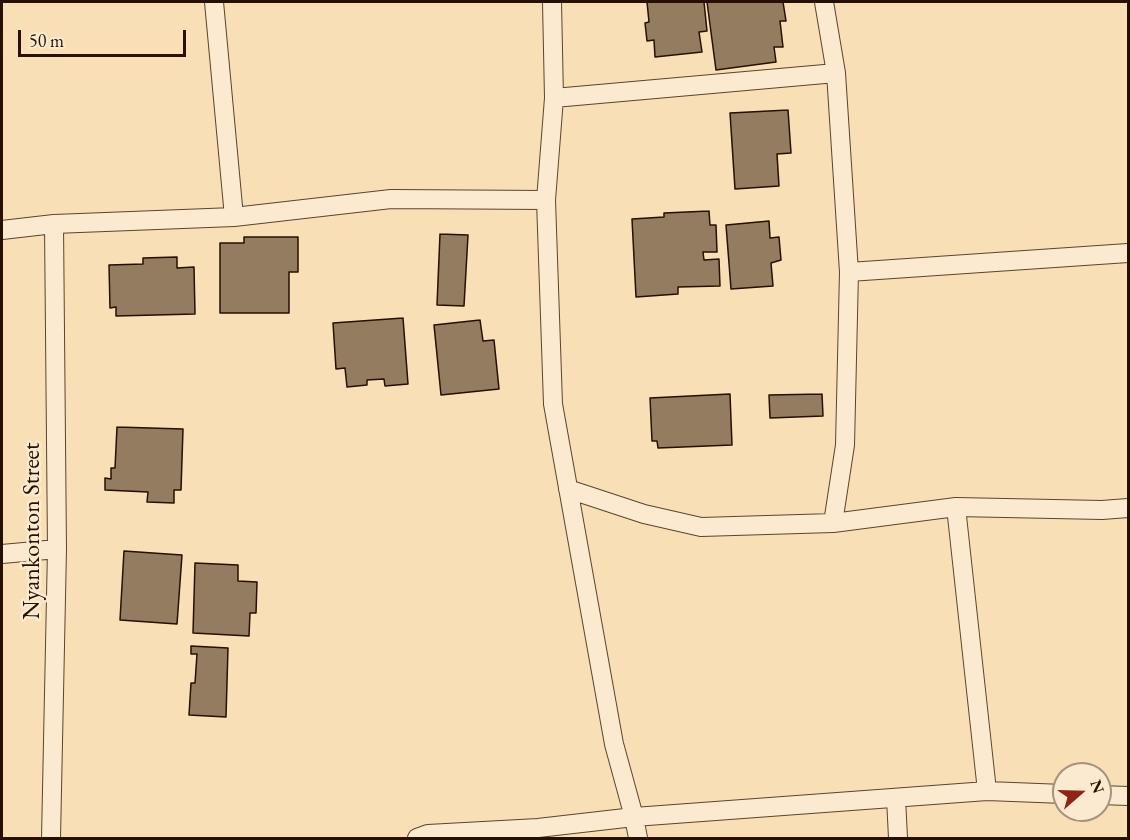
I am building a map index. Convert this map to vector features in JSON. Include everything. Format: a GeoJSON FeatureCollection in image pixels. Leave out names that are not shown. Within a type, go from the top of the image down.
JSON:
{"type":"FeatureCollection","features":[{"type":"Feature","properties":{"kind":"street"},"geometry":{"type":"LineString","coordinates":[[214,2],[234,217]]}},
{"type":"Feature","properties":{"kind":"street"},"geometry":{"type":"LineString","coordinates":[[552,2],[554,98],[546,200],[553,404],[614,744],[638,838]]}},
{"type":"Feature","properties":{"kind":"street"},"geometry":{"type":"LineString","coordinates":[[824,2],[836,73],[849,272],[845,445],[833,523]]}},
{"type":"Feature","properties":{"kind":"street"},"geometry":{"type":"LineString","coordinates":[[554,98],[836,73]]}},
{"type":"Feature","properties":{"kind":"street"},"geometry":{"type":"LineString","coordinates":[[2,230],[54,224],[234,217],[392,199],[546,200]]}},
{"type":"Feature","properties":{"kind":"street","name":"Nyankonton Street"},"geometry":{"type":"LineString","coordinates":[[51,838],[57,549],[54,224]]}},
{"type":"Feature","properties":{"kind":"street"},"geometry":{"type":"LineString","coordinates":[[849,272],[1128,253]]}},
{"type":"Feature","properties":{"kind":"street"},"geometry":{"type":"LineString","coordinates":[[568,489],[645,514],[702,527],[833,523],[956,507],[1102,510],[1128,508]]}},
{"type":"Feature","properties":{"kind":"street"},"geometry":{"type":"LineString","coordinates":[[956,507],[987,791]]}},
{"type":"Feature","properties":{"kind":"street"},"geometry":{"type":"LineString","coordinates":[[2,554],[57,549]]}},
{"type":"Feature","properties":{"kind":"street"},"geometry":{"type":"LineString","coordinates":[[417,838],[428,834],[538,828],[634,817],[987,791],[1052,794]]}},
{"type":"Feature","properties":{"kind":"street"},"geometry":{"type":"LineString","coordinates":[[1112,795],[1128,796]]}},
{"type":"Feature","properties":{"kind":"street"},"geometry":{"type":"LineString","coordinates":[[897,798],[898,838]]}},
{"type":"Feature","properties":{"kind":"building"},"geometry":{"type":"Polygon","coordinates":[[[647,2],[704,2],[707,31],[699,32],[702,52],[655,57],[654,40],[647,41],[645,23],[649,22],[647,2]]]}},
{"type":"Feature","properties":{"kind":"building"},"geometry":{"type":"Polygon","coordinates":[[[707,2],[783,2],[786,21],[780,21],[783,47],[774,47],[776,62],[716,70],[707,2]]]}},
{"type":"Feature","properties":{"kind":"building"},"geometry":{"type":"Polygon","coordinates":[[[788,110],[791,153],[777,154],[779,186],[735,189],[730,113],[788,110]]]}},
{"type":"Feature","properties":{"kind":"building"},"geometry":{"type":"Polygon","coordinates":[[[709,211],[710,225],[716,225],[717,252],[703,252],[704,260],[719,259],[720,286],[678,287],[678,294],[636,297],[632,219],[664,217],[664,213],[709,211]]]}},
{"type":"Feature","properties":{"kind":"building"},"geometry":{"type":"Polygon","coordinates":[[[769,221],[770,238],[779,237],[781,260],[771,263],[773,286],[731,289],[726,225],[769,221]]]}},
{"type":"Feature","properties":{"kind":"building"},"geometry":{"type":"Polygon","coordinates":[[[440,234],[468,235],[464,306],[437,305],[440,234]]]}},
{"type":"Feature","properties":{"kind":"building"},"geometry":{"type":"Polygon","coordinates":[[[244,237],[298,237],[298,272],[289,272],[289,313],[220,313],[220,243],[244,243],[244,237]]]}},
{"type":"Feature","properties":{"kind":"building"},"geometry":{"type":"Polygon","coordinates":[[[177,257],[177,268],[194,267],[195,314],[116,316],[116,307],[110,308],[109,265],[143,264],[143,258],[177,257]]]}},
{"type":"Feature","properties":{"kind":"building"},"geometry":{"type":"Polygon","coordinates":[[[403,318],[408,384],[385,386],[384,379],[367,380],[367,385],[347,387],[345,368],[336,369],[333,323],[403,318]]]}},
{"type":"Feature","properties":{"kind":"building"},"geometry":{"type":"Polygon","coordinates":[[[480,320],[483,341],[494,340],[499,389],[441,395],[434,325],[480,320]]]}},
{"type":"Feature","properties":{"kind":"building"},"geometry":{"type":"Polygon","coordinates":[[[730,394],[732,445],[658,448],[657,441],[652,441],[650,398],[730,394]]]}},
{"type":"Feature","properties":{"kind":"building"},"geometry":{"type":"Polygon","coordinates":[[[822,394],[823,416],[770,418],[769,395],[822,394]]]}},
{"type":"Feature","properties":{"kind":"building"},"geometry":{"type":"Polygon","coordinates":[[[117,427],[183,429],[181,490],[174,490],[174,503],[147,502],[148,492],[105,490],[105,478],[111,479],[111,468],[115,468],[117,427]]]}},
{"type":"Feature","properties":{"kind":"building"},"geometry":{"type":"Polygon","coordinates":[[[124,551],[182,555],[177,624],[120,620],[124,551]]]}},
{"type":"Feature","properties":{"kind":"building"},"geometry":{"type":"Polygon","coordinates":[[[195,563],[238,565],[238,581],[257,582],[256,613],[250,613],[249,636],[193,633],[195,563]]]}},
{"type":"Feature","properties":{"kind":"building"},"geometry":{"type":"Polygon","coordinates":[[[191,646],[228,648],[226,717],[189,715],[191,683],[195,683],[197,654],[191,654],[191,646]]]}}]}
